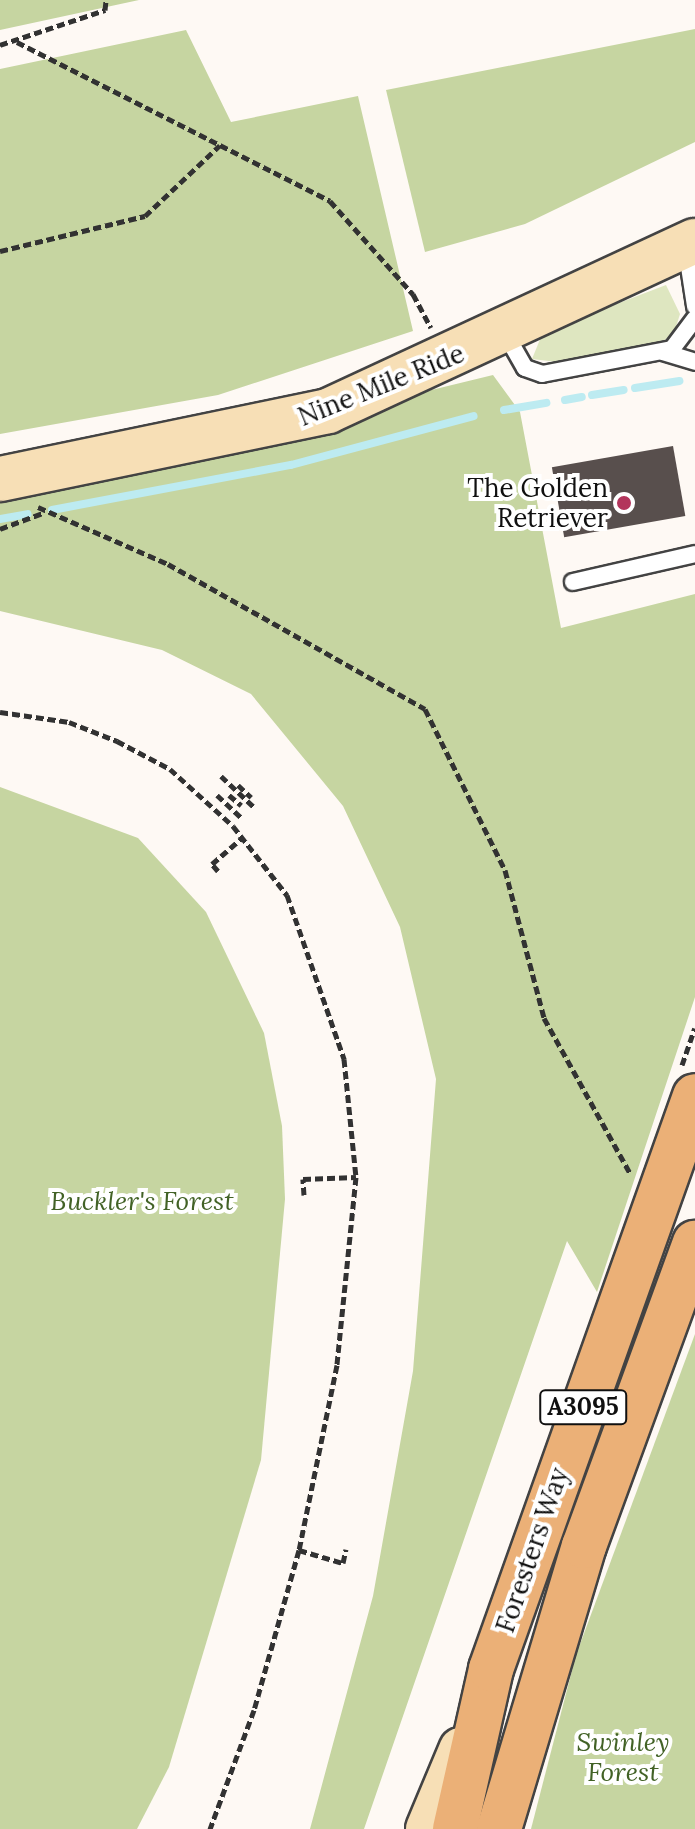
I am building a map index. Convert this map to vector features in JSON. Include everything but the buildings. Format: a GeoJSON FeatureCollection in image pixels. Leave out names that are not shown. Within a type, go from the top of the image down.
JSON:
{"type":"FeatureCollection","features":[{"type":"Feature","properties":{"kind":"main road","name":"Nine Mile Ride"},"geometry":{"type":"LineString","coordinates":[[4,479],[328,411],[505,333],[690,243]]}},
{"type":"Feature","properties":{"kind":"main road","name":"Foresters Way"},"geometry":{"type":"LineString","coordinates":[[455,1829],[475,1720],[695,1096]]}},
{"type":"Feature","properties":{"kind":"main road","name":"Foresters Way"},"geometry":{"type":"LineString","coordinates":[[499,1829],[584,1546],[695,1243]]}},
{"type":"Feature","properties":{"kind":"main road"},"geometry":{"type":"LineString","coordinates":[[428,1829],[475,1720]]}},
{"type":"Feature","properties":{"kind":"lane"},"geometry":{"type":"LineString","coordinates":[[690,243],[695,306]]}},
{"type":"Feature","properties":{"kind":"lane"},"geometry":{"type":"LineString","coordinates":[[505,333],[525,368],[542,374],[661,352],[682,343],[695,319]]}},
{"type":"Feature","properties":{"kind":"lane"},"geometry":{"type":"LineString","coordinates":[[661,352],[695,362]]}},
{"type":"Feature","properties":{"kind":"lane"},"geometry":{"type":"LineString","coordinates":[[573,582],[695,554]]}},
{"type":"Feature","properties":{"kind":"path"},"geometry":{"type":"LineString","coordinates":[[0,45],[17,42],[105,10],[106,0]]}},
{"type":"Feature","properties":{"kind":"path"},"geometry":{"type":"LineString","coordinates":[[17,42],[330,201],[357,225],[413,294],[434,334]]}},
{"type":"Feature","properties":{"kind":"path"},"geometry":{"type":"LineString","coordinates":[[0,251],[145,216],[220,145]]}},
{"type":"Feature","properties":{"kind":"path"},"geometry":{"type":"LineString","coordinates":[[4,479],[43,513],[168,564],[425,709],[505,870],[544,1018],[639,1189]]}},
{"type":"Feature","properties":{"kind":"path"},"geometry":{"type":"LineString","coordinates":[[0,529],[43,513]]}},
{"type":"Feature","properties":{"kind":"path"},"geometry":{"type":"LineString","coordinates":[[0,712],[69,722],[117,741],[170,769],[226,819],[287,895],[329,1000],[346,1072],[356,1177],[344,1317],[299,1550],[254,1710],[210,1829]]}},
{"type":"Feature","properties":{"kind":"path"},"geometry":{"type":"LineString","coordinates":[[221,776],[251,797]]}},
{"type":"Feature","properties":{"kind":"path"},"geometry":{"type":"LineString","coordinates":[[226,819],[240,791]]}},
{"type":"Feature","properties":{"kind":"path"},"geometry":{"type":"LineString","coordinates":[[240,791],[254,807]]}},
{"type":"Feature","properties":{"kind":"path"},"geometry":{"type":"LineString","coordinates":[[217,795],[243,819]]}},
{"type":"Feature","properties":{"kind":"path"},"geometry":{"type":"LineString","coordinates":[[218,871],[212,864],[243,837]]}},
{"type":"Feature","properties":{"kind":"path"},"geometry":{"type":"LineString","coordinates":[[304,1195],[303,1179],[356,1177]]}},
{"type":"Feature","properties":{"kind":"path"},"geometry":{"type":"LineString","coordinates":[[299,1550],[343,1563],[346,1549]]}},
{"type":"Feature","properties":{"kind":"green space"},"geometry":{"type":"Polygon","coordinates":[[[0,0],[139,0],[0,30],[0,0]]]}},
{"type":"Feature","properties":{"kind":"green space"},"geometry":{"type":"Polygon","coordinates":[[[695,29],[695,142],[525,224],[425,252],[386,90],[695,29]]]}},
{"type":"Feature","properties":{"kind":"green space"},"geometry":{"type":"Polygon","coordinates":[[[186,30],[231,122],[358,96],[413,331],[218,395],[0,434],[0,69],[186,30]]]}},
{"type":"Feature","properties":{"kind":"green space"},"geometry":{"type":"Polygon","coordinates":[[[666,285],[680,314],[674,333],[659,344],[557,362],[532,359],[543,332],[666,285]]]}},
{"type":"Feature","properties":{"kind":"green space"},"geometry":{"type":"Polygon","coordinates":[[[493,375],[520,412],[561,628],[695,594],[695,997],[597,1292],[567,1241],[364,1829],[310,1829],[373,1596],[413,1371],[436,1079],[400,927],[343,806],[251,694],[162,650],[0,611],[0,495],[493,375]]]}},
{"type":"Feature","properties":{"kind":"green space","name":"Buckler's Forest"},"geometry":{"type":"Polygon","coordinates":[[[0,787],[138,838],[206,912],[264,1033],[282,1126],[285,1199],[261,1460],[169,1767],[137,1829],[0,1829],[0,787]]]}},
{"type":"Feature","properties":{"kind":"green space","name":"Swinley Forest"},"geometry":{"type":"Polygon","coordinates":[[[695,1334],[695,1829],[531,1829],[576,1655],[695,1334]]]}},
{"type":"Feature","properties":{"kind":"waterway"},"geometry":{"type":"LineString","coordinates":[[635,388],[679,381]]}},
{"type":"Feature","properties":{"kind":"waterway"},"geometry":{"type":"LineString","coordinates":[[592,395],[624,390]]}},
{"type":"Feature","properties":{"kind":"waterway"},"geometry":{"type":"LineString","coordinates":[[565,400],[582,397]]}},
{"type":"Feature","properties":{"kind":"waterway"},"geometry":{"type":"LineString","coordinates":[[504,410],[546,403]]}},
{"type":"Feature","properties":{"kind":"waterway"},"geometry":{"type":"LineString","coordinates":[[52,510],[291,465],[474,416]]}},
{"type":"Feature","properties":{"kind":"waterway"},"geometry":{"type":"LineString","coordinates":[[0,519],[28,514]]}},
{"type":"Feature","properties":{"kind":"place","name":"The Golden Retriever"},"geometry":{"type":"Point","coordinates":[624,503]}}]}
